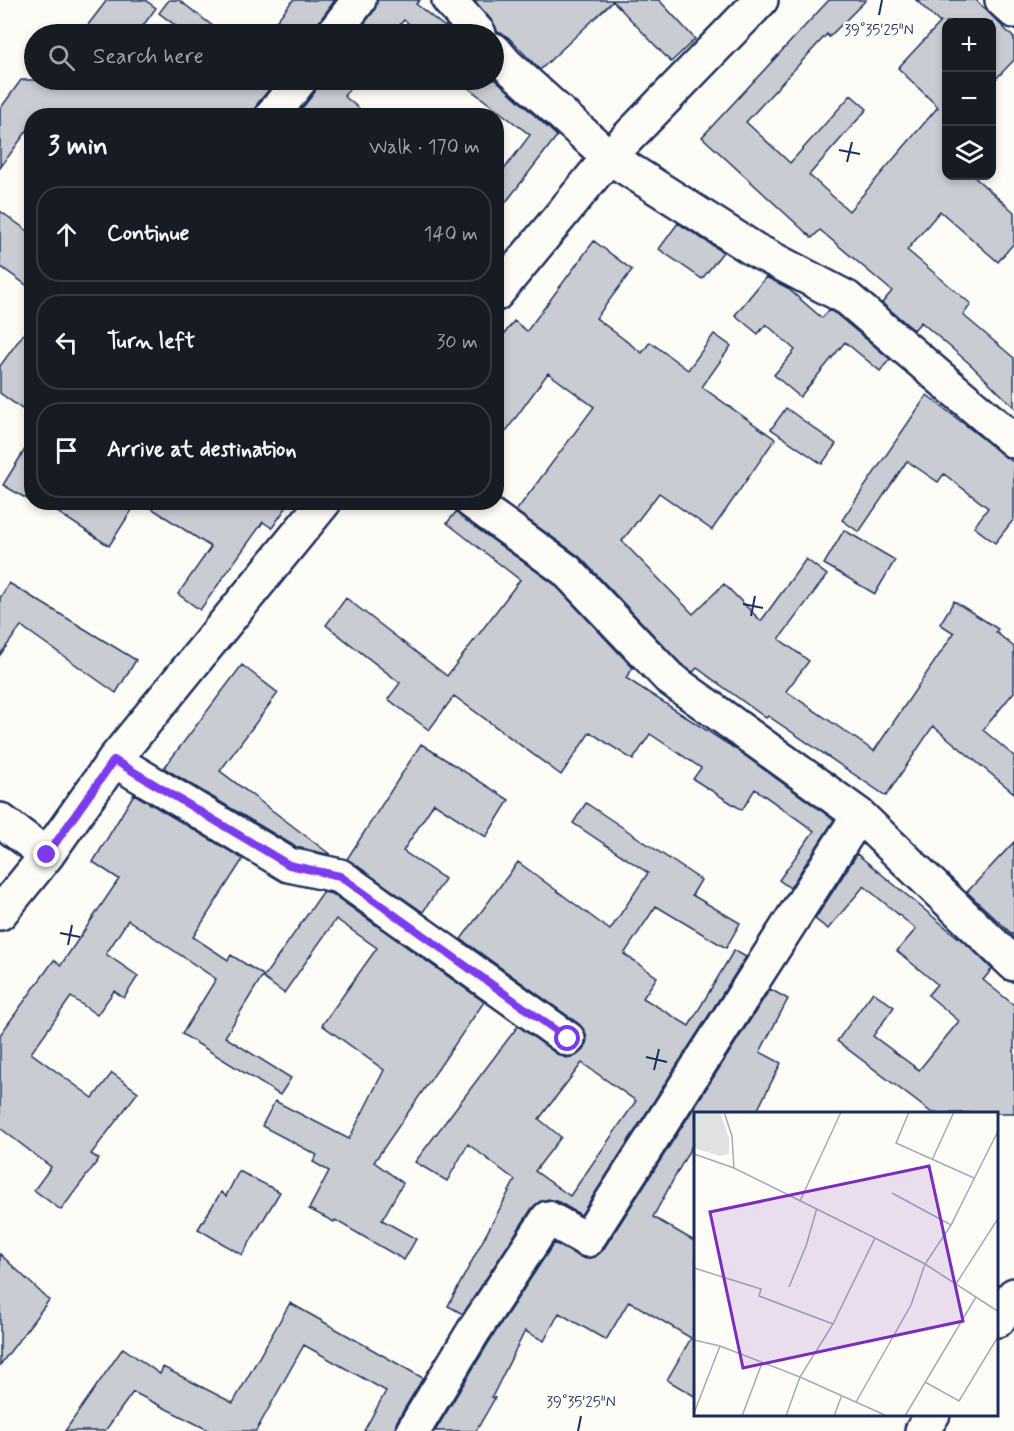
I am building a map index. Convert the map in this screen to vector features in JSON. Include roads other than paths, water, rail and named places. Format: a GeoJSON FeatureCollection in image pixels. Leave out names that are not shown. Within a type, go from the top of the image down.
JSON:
{"type":"FeatureCollection","features":[{"type":"Feature","properties":{"kind":"street"},"geometry":{"type":"LineString","coordinates":[[341,24],[359,0]]}},
{"type":"Feature","properties":{"kind":"street"},"geometry":{"type":"LineString","coordinates":[[448,0],[470,24]]}},
{"type":"Feature","properties":{"kind":"street"},"geometry":{"type":"LineString","coordinates":[[504,284],[609,157],[761,0]]}},
{"type":"Feature","properties":{"kind":"street"},"geometry":{"type":"LineString","coordinates":[[1002,0],[1014,11]]}},
{"type":"Feature","properties":{"kind":"street"},"geometry":{"type":"LineString","coordinates":[[504,62],[609,157],[755,250],[847,298],[1014,441]]}},
{"type":"Feature","properties":{"kind":"street"},"geometry":{"type":"LineString","coordinates":[[278,108],[292,90]]}},
{"type":"Feature","properties":{"kind":"street"},"geometry":{"type":"LineString","coordinates":[[0,914],[47,855],[114,760],[317,510]]}},
{"type":"Feature","properties":{"kind":"street"},"geometry":{"type":"LineString","coordinates":[[483,510],[566,570],[669,678],[858,815],[1014,964]]}},
{"type":"Feature","properties":{"kind":"street"},"geometry":{"type":"LineString","coordinates":[[114,760],[289,865],[340,876],[568,1039]]}},
{"type":"Feature","properties":{"kind":"street"},"geometry":{"type":"LineString","coordinates":[[413,1431],[473,1332],[548,1218],[587,1240],[858,815]]}},
{"type":"Feature","properties":{"kind":"street"},"geometry":{"type":"LineString","coordinates":[[0,820],[47,855]]}},
{"type":"Feature","properties":{"kind":"street"},"geometry":{"type":"LineString","coordinates":[[922,1431],[932,1416]]}}]}
